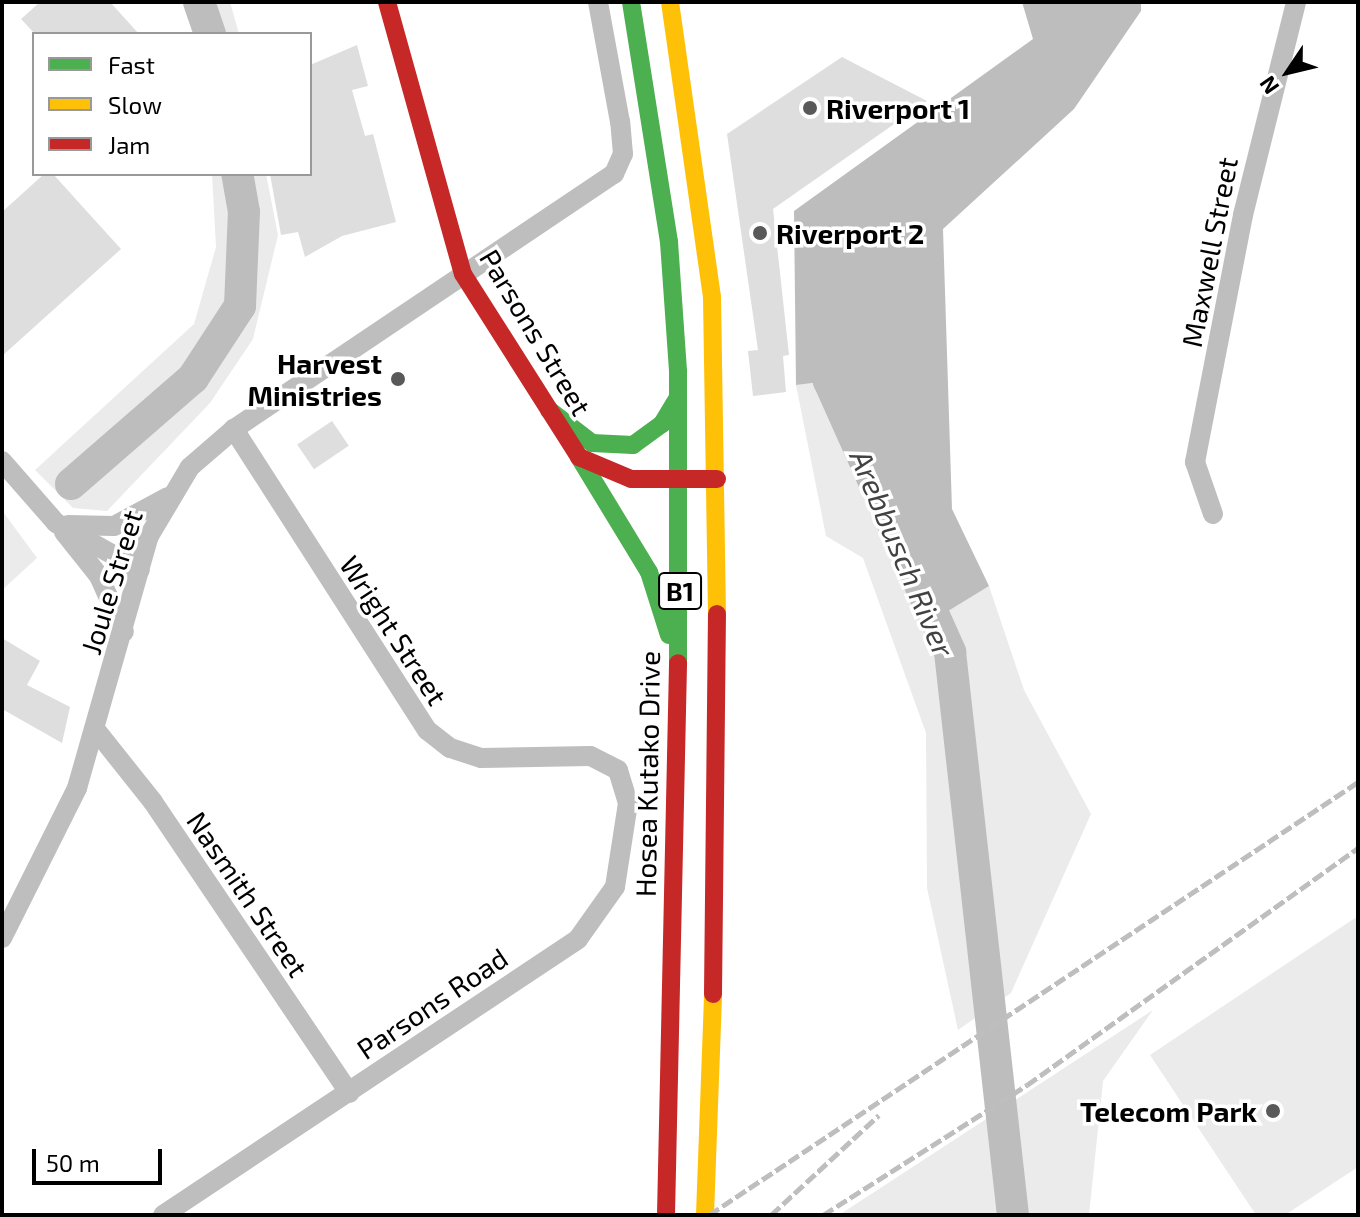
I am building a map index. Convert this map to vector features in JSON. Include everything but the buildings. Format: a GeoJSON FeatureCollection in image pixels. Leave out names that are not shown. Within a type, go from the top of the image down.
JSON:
{"type":"FeatureCollection","features":[{"type":"Feature","properties":{"kind":"main road","name":"Parsons Street"},"geometry":{"type":"LineString","coordinates":[[387,2],[463,274],[579,457],[631,479],[717,479]]}},
{"type":"Feature","properties":{"kind":"main road","name":"Hosea Kutako Drive"},"geometry":{"type":"LineString","coordinates":[[631,2],[669,242],[678,397],[677,669],[666,1215]]}},
{"type":"Feature","properties":{"kind":"main road","name":"B1"},"geometry":{"type":"LineString","coordinates":[[670,2],[712,297],[717,479],[717,876],[705,1215]]}},
{"type":"Feature","properties":{"kind":"main road"},"geometry":{"type":"LineString","coordinates":[[549,410],[592,443],[633,445],[662,424],[678,397]]}},
{"type":"Feature","properties":{"kind":"main road"},"geometry":{"type":"LineString","coordinates":[[579,457],[649,572],[677,669]]}},
{"type":"Feature","properties":{"kind":"street","name":"Joule Street"},"geometry":{"type":"LineString","coordinates":[[2,938],[56,835],[95,729],[140,570],[168,496],[234,429],[614,174],[623,154],[598,2]]}},
{"type":"Feature","properties":{"kind":"street","name":"Maxwell Street"},"geometry":{"type":"LineString","coordinates":[[1213,514],[1195,462],[1243,215],[1296,2]]}},
{"type":"Feature","properties":{"kind":"street","name":"Wright Street"},"geometry":{"type":"LineString","coordinates":[[234,429],[427,730],[450,748],[481,758],[590,756],[618,770]]}},
{"type":"Feature","properties":{"kind":"street"},"geometry":{"type":"LineString","coordinates":[[2,461],[99,576],[124,632]]}},
{"type":"Feature","properties":{"kind":"street"},"geometry":{"type":"LineString","coordinates":[[56,523],[114,526],[168,496]]}},
{"type":"Feature","properties":{"kind":"street"},"geometry":{"type":"LineString","coordinates":[[56,523],[140,570]]}},
{"type":"Feature","properties":{"kind":"street","name":"Nasmith Street"},"geometry":{"type":"LineString","coordinates":[[95,729],[153,802],[349,1093]]}},
{"type":"Feature","properties":{"kind":"street","name":"Parsons Road"},"geometry":{"type":"LineString","coordinates":[[163,1215],[578,939],[596,917],[621,869],[628,803],[618,770]]}},
{"type":"Feature","properties":{"kind":"shaded area"},"geometry":{"type":"Polygon","coordinates":[[[185,2],[230,2],[238,32],[194,32],[185,2]]]}},
{"type":"Feature","properties":{"kind":"shaded area"},"geometry":{"type":"Polygon","coordinates":[[[1022,2],[1141,2],[1141,11],[1074,109],[943,229],[952,509],[989,586],[935,619],[829,381],[796,385],[794,211],[1033,39],[1022,2]]]}},
{"type":"Feature","properties":{"kind":"shaded area"},"geometry":{"type":"Polygon","coordinates":[[[212,176],[266,176],[278,235],[253,339],[210,403],[107,511],[73,508],[35,470],[194,324],[216,247],[212,176]]]}},
{"type":"Feature","properties":{"kind":"shaded area"},"geometry":{"type":"Polygon","coordinates":[[[829,381],[935,618],[989,586],[1024,690],[1091,814],[1011,993],[958,1030],[927,888],[926,733],[863,558],[826,536],[796,385],[829,381]]]}},
{"type":"Feature","properties":{"kind":"shaded area"},"geometry":{"type":"Polygon","coordinates":[[[4,513],[37,558],[2,590],[2,520],[4,513]]]}},
{"type":"Feature","properties":{"kind":"shaded area","name":"Telecom Park"},"geometry":{"type":"Polygon","coordinates":[[[1358,916],[1358,1167],[1285,1215],[1256,1215],[1150,1055],[1358,916]]]}},
{"type":"Feature","properties":{"kind":"shaded area"},"geometry":{"type":"Polygon","coordinates":[[[1153,1010],[1103,1081],[1089,1215],[839,1215],[1153,1010]]]}},
{"type":"Feature","properties":{"kind":"waterway"},"geometry":{"type":"LineString","coordinates":[[199,2],[209,32]]}},
{"type":"Feature","properties":{"kind":"waterway"},"geometry":{"type":"LineString","coordinates":[[71,484],[193,378],[240,306],[244,212],[237,176]]}},
{"type":"Feature","properties":{"kind":"waterway","name":"Arebbusch River"},"geometry":{"type":"LineString","coordinates":[[836,345],[829,381],[950,652],[1013,1215]]}},
{"type":"Feature","properties":{"kind":"railway"},"geometry":{"type":"LineString","coordinates":[[709,1215],[1358,782]]}},
{"type":"Feature","properties":{"kind":"railway"},"geometry":{"type":"LineString","coordinates":[[823,1215],[1027,1085],[1358,848]]}},
{"type":"Feature","properties":{"kind":"railway"},"geometry":{"type":"LineString","coordinates":[[771,1215],[879,1115]]}},
{"type":"Feature","properties":{"kind":"traffic: fast"},"geometry":{"type":"LineString","coordinates":[[631,2],[669,242],[678,372],[678,663]]}},
{"type":"Feature","properties":{"kind":"traffic: fast"},"geometry":{"type":"LineString","coordinates":[[549,410],[592,443],[633,445],[662,424],[678,397]]}},
{"type":"Feature","properties":{"kind":"traffic: fast"},"geometry":{"type":"LineString","coordinates":[[579,457],[649,572],[669,635]]}},
{"type":"Feature","properties":{"kind":"traffic: slow"},"geometry":{"type":"LineString","coordinates":[[670,2],[712,297],[717,614]]}},
{"type":"Feature","properties":{"kind":"traffic: slow"},"geometry":{"type":"LineString","coordinates":[[705,1215],[713,994]]}},
{"type":"Feature","properties":{"kind":"traffic: jam"},"geometry":{"type":"LineString","coordinates":[[387,2],[463,274],[579,457],[631,479],[717,479]]}},
{"type":"Feature","properties":{"kind":"traffic: jam"},"geometry":{"type":"LineString","coordinates":[[713,994],[717,614]]}},
{"type":"Feature","properties":{"kind":"traffic: jam"},"geometry":{"type":"LineString","coordinates":[[666,1215],[678,663]]}},
{"type":"Feature","properties":{"kind":"place","name":"Riverport 1"},"geometry":{"type":"Point","coordinates":[810,108]}},
{"type":"Feature","properties":{"kind":"place","name":"Riverport 2"},"geometry":{"type":"Point","coordinates":[760,233]}},
{"type":"Feature","properties":{"kind":"place","name":"Harvest Ministries"},"geometry":{"type":"Point","coordinates":[398,379]}},
{"type":"Feature","properties":{"kind":"place","name":"Telecom Park"},"geometry":{"type":"Point","coordinates":[1273,1111]}}]}
